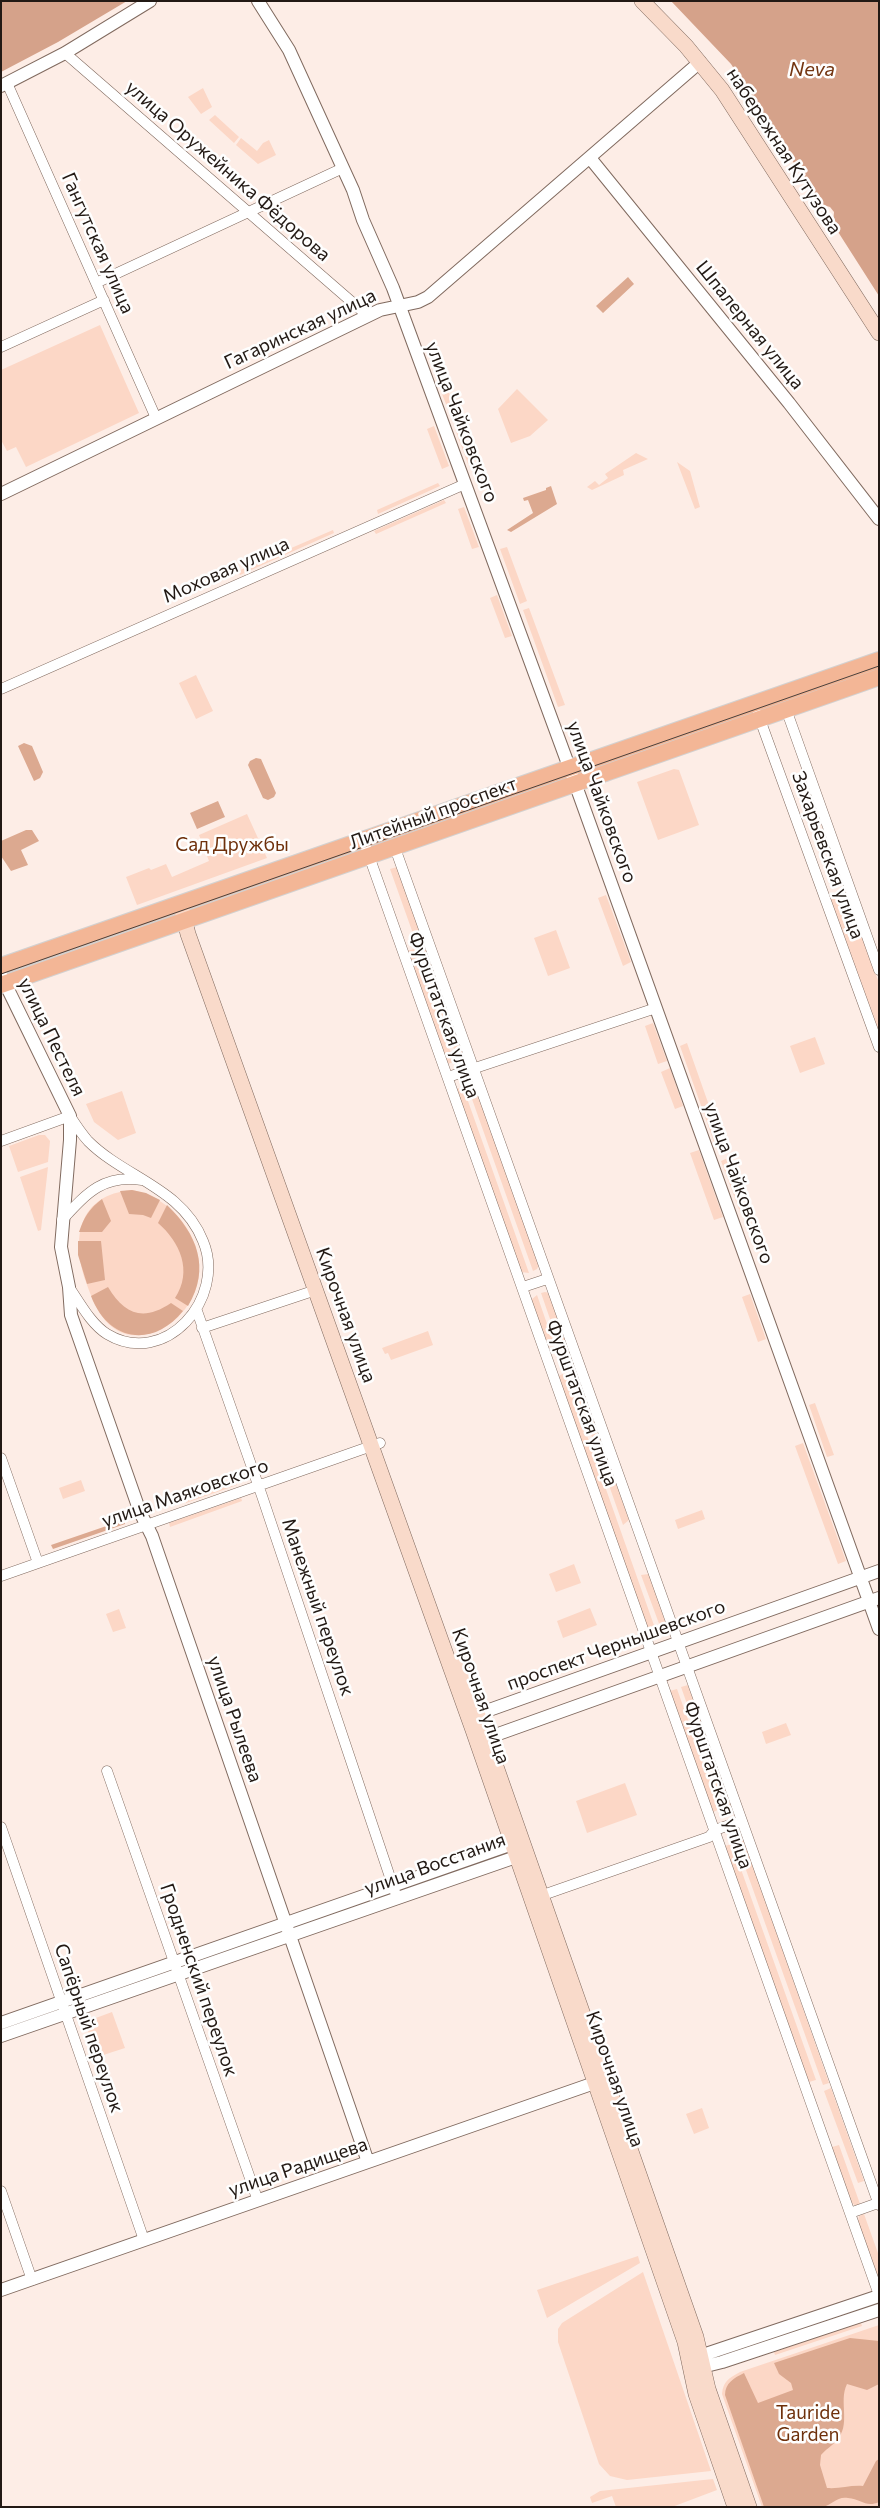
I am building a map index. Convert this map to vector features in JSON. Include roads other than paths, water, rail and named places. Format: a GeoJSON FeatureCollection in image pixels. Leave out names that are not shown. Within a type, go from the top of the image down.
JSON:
{"type":"FeatureCollection","features":[{"type":"Feature","properties":{"kind":"main road","name":"набережная Кутузова"},"geometry":{"type":"LineString","coordinates":[[642,1],[700,62],[722,90],[879,333]]}},
{"type":"Feature","properties":{"kind":"main road","name":"набережная Кутузова"},"geometry":{"type":"LineString","coordinates":[[655,1],[693,38],[720,71],[879,316]]}},
{"type":"Feature","properties":{"kind":"main road","name":"Литейный проспект"},"geometry":{"type":"LineString","coordinates":[[3,981],[187,920],[576,783],[879,660]]}},
{"type":"Feature","properties":{"kind":"main road","name":"Литейный проспект"},"geometry":{"type":"LineString","coordinates":[[1,966],[570,767],[757,711],[786,709],[879,677]]}},
{"type":"Feature","properties":{"kind":"main road","name":"Кирочная улица"},"geometry":{"type":"LineString","coordinates":[[181,902],[316,1290],[487,1738],[518,1849],[543,1896],[685,2342],[698,2363],[749,2507]]}},
{"type":"Feature","properties":{"kind":"main road","name":"Кирочная улица"},"geometry":{"type":"LineString","coordinates":[[187,920],[376,1444],[473,1730],[518,1849],[601,2081]]}},
{"type":"Feature","properties":{"kind":"main road","name":"Кирочная улица"},"geometry":{"type":"LineString","coordinates":[[698,2363],[696,2394],[736,2507]]}},
{"type":"Feature","properties":{"kind":"street"},"geometry":{"type":"LineString","coordinates":[[4,85],[65,52],[150,1]]}},
{"type":"Feature","properties":{"kind":"street","name":"улица Чайковского"},"geometry":{"type":"LineString","coordinates":[[258,1],[289,50],[343,168],[399,306],[576,783],[860,1578],[874,1600],[879,1629]]}},
{"type":"Feature","properties":{"kind":"street","name":"улица Оружейника Фёдорова"},"geometry":{"type":"LineString","coordinates":[[65,52],[368,316]]}},
{"type":"Feature","properties":{"kind":"street","name":"Гагаринская улица"},"geometry":{"type":"LineString","coordinates":[[1,494],[380,310],[428,297],[700,62]]}},
{"type":"Feature","properties":{"kind":"street","name":"Гангутская улица"},"geometry":{"type":"LineString","coordinates":[[4,85],[104,300],[156,418]]}},
{"type":"Feature","properties":{"kind":"street","name":"Шпалерная улица"},"geometry":{"type":"LineString","coordinates":[[590,158],[789,403],[879,519]]}},
{"type":"Feature","properties":{"kind":"street"},"geometry":{"type":"LineString","coordinates":[[96,283],[343,168]]}},
{"type":"Feature","properties":{"kind":"street"},"geometry":{"type":"LineString","coordinates":[[1,347],[104,300]]}},
{"type":"Feature","properties":{"kind":"street","name":"Моховая улица"},"geometry":{"type":"LineString","coordinates":[[1,689],[465,484]]}},
{"type":"Feature","properties":{"kind":"street","name":"Захарьевская улица"},"geometry":{"type":"LineString","coordinates":[[786,709],[879,970]]}},
{"type":"Feature","properties":{"kind":"street","name":"Захарьевская улица"},"geometry":{"type":"LineString","coordinates":[[757,711],[876,1031],[879,1047]]}},
{"type":"Feature","properties":{"kind":"street","name":"Фурштатская улица"},"geometry":{"type":"LineString","coordinates":[[363,839],[879,2296]]}},
{"type":"Feature","properties":{"kind":"street","name":"Фурштатская улица"},"geometry":{"type":"LineString","coordinates":[[395,848],[878,2204]]}},
{"type":"Feature","properties":{"kind":"street","name":"улица Пестеля"},"geometry":{"type":"LineString","coordinates":[[3,981],[70,1116]]}},
{"type":"Feature","properties":{"kind":"street"},"geometry":{"type":"LineString","coordinates":[[448,1077],[656,1008]]}},
{"type":"Feature","properties":{"kind":"street"},"geometry":{"type":"LineString","coordinates":[[1,1141],[70,1116]]}},
{"type":"Feature","properties":{"kind":"street"},"geometry":{"type":"LineString","coordinates":[[70,1116],[88,1141],[142,1180],[167,1194],[182,1207],[192,1218],[204,1242],[210,1270],[208,1287],[197,1311],[175,1331],[164,1337],[134,1343],[120,1340],[106,1333],[84,1310],[69,1287],[62,1260],[62,1220],[70,1140],[70,1116]]}},
{"type":"Feature","properties":{"kind":"street"},"geometry":{"type":"LineString","coordinates":[[62,1220],[82,1198],[105,1183],[126,1178],[142,1180]]}},
{"type":"Feature","properties":{"kind":"street"},"geometry":{"type":"LineString","coordinates":[[523,1287],[547,1278]]}},
{"type":"Feature","properties":{"kind":"street","name":"улица Рылеева"},"geometry":{"type":"LineString","coordinates":[[69,1287],[72,1315],[368,2162]]}},
{"type":"Feature","properties":{"kind":"street"},"geometry":{"type":"LineString","coordinates":[[202,1328],[316,1290]]}},
{"type":"Feature","properties":{"kind":"street","name":"Манежный переулок"},"geometry":{"type":"LineString","coordinates":[[197,1311],[396,1892]]}},
{"type":"Feature","properties":{"kind":"street","name":"улица Маяковского"},"geometry":{"type":"LineString","coordinates":[[1,1576],[376,1444]]}},
{"type":"Feature","properties":{"kind":"street"},"geometry":{"type":"LineString","coordinates":[[1,1458],[38,1563]]}},
{"type":"Feature","properties":{"kind":"street","name":"проспект Чернышевского"},"geometry":{"type":"LineString","coordinates":[[478,1714],[879,1572]]}},
{"type":"Feature","properties":{"kind":"street"},"geometry":{"type":"LineString","coordinates":[[478,1714],[473,1730],[487,1738],[874,1600]]}},
{"type":"Feature","properties":{"kind":"street","name":"Гродненский переулок"},"geometry":{"type":"LineString","coordinates":[[107,1771],[258,2201]]}},
{"type":"Feature","properties":{"kind":"street"},"geometry":{"type":"LineString","coordinates":[[543,1896],[709,1837],[715,1830],[741,1821]]}},
{"type":"Feature","properties":{"kind":"street","name":"Сапёрный переулок"},"geometry":{"type":"LineString","coordinates":[[2,1830],[144,2240]]}},
{"type":"Feature","properties":{"kind":"street","name":"улица Восстания"},"geometry":{"type":"LineString","coordinates":[[1,2036],[64,2008],[518,1849]]}},
{"type":"Feature","properties":{"kind":"street","name":"улица Восстания"},"geometry":{"type":"LineString","coordinates":[[1,2023],[64,2008]]}},
{"type":"Feature","properties":{"kind":"street","name":"улица Радищева"},"geometry":{"type":"LineString","coordinates":[[1,2290],[601,2081]]}},
{"type":"Feature","properties":{"kind":"street"},"geometry":{"type":"LineString","coordinates":[[1,2191],[32,2280]]}},
{"type":"Feature","properties":{"kind":"street"},"geometry":{"type":"LineString","coordinates":[[850,2213],[878,2204]]}},
{"type":"Feature","properties":{"kind":"street"},"geometry":{"type":"LineString","coordinates":[[698,2363],[879,2296]]}},
{"type":"Feature","properties":{"kind":"street"},"geometry":{"type":"LineString","coordinates":[[698,2363],[879,2310]]}},
{"type":"Feature","properties":{"kind":"water"},"geometry":{"type":"Polygon","coordinates":[[[127,1],[58,42],[1,72],[1,2],[127,1]]]}},
{"type":"Feature","properties":{"kind":"water","name":"Neva"},"geometry":{"type":"Polygon","coordinates":[[[671,1],[879,1],[879,296],[833,224],[834,212],[830,207],[820,204],[731,64],[671,1]]]}},
{"type":"Feature","properties":{"kind":"tram line"},"geometry":{"type":"LineString","coordinates":[[1,974],[879,666]]}},
{"type":"Feature","properties":{"kind":"park label","name":"Сад Дружбы"},"geometry":{"type":"Point","coordinates":[232,845]}},
{"type":"Feature","properties":{"kind":"park label","name":"Tauride Garden"},"geometry":{"type":"Point","coordinates":[808,2424]}}]}
